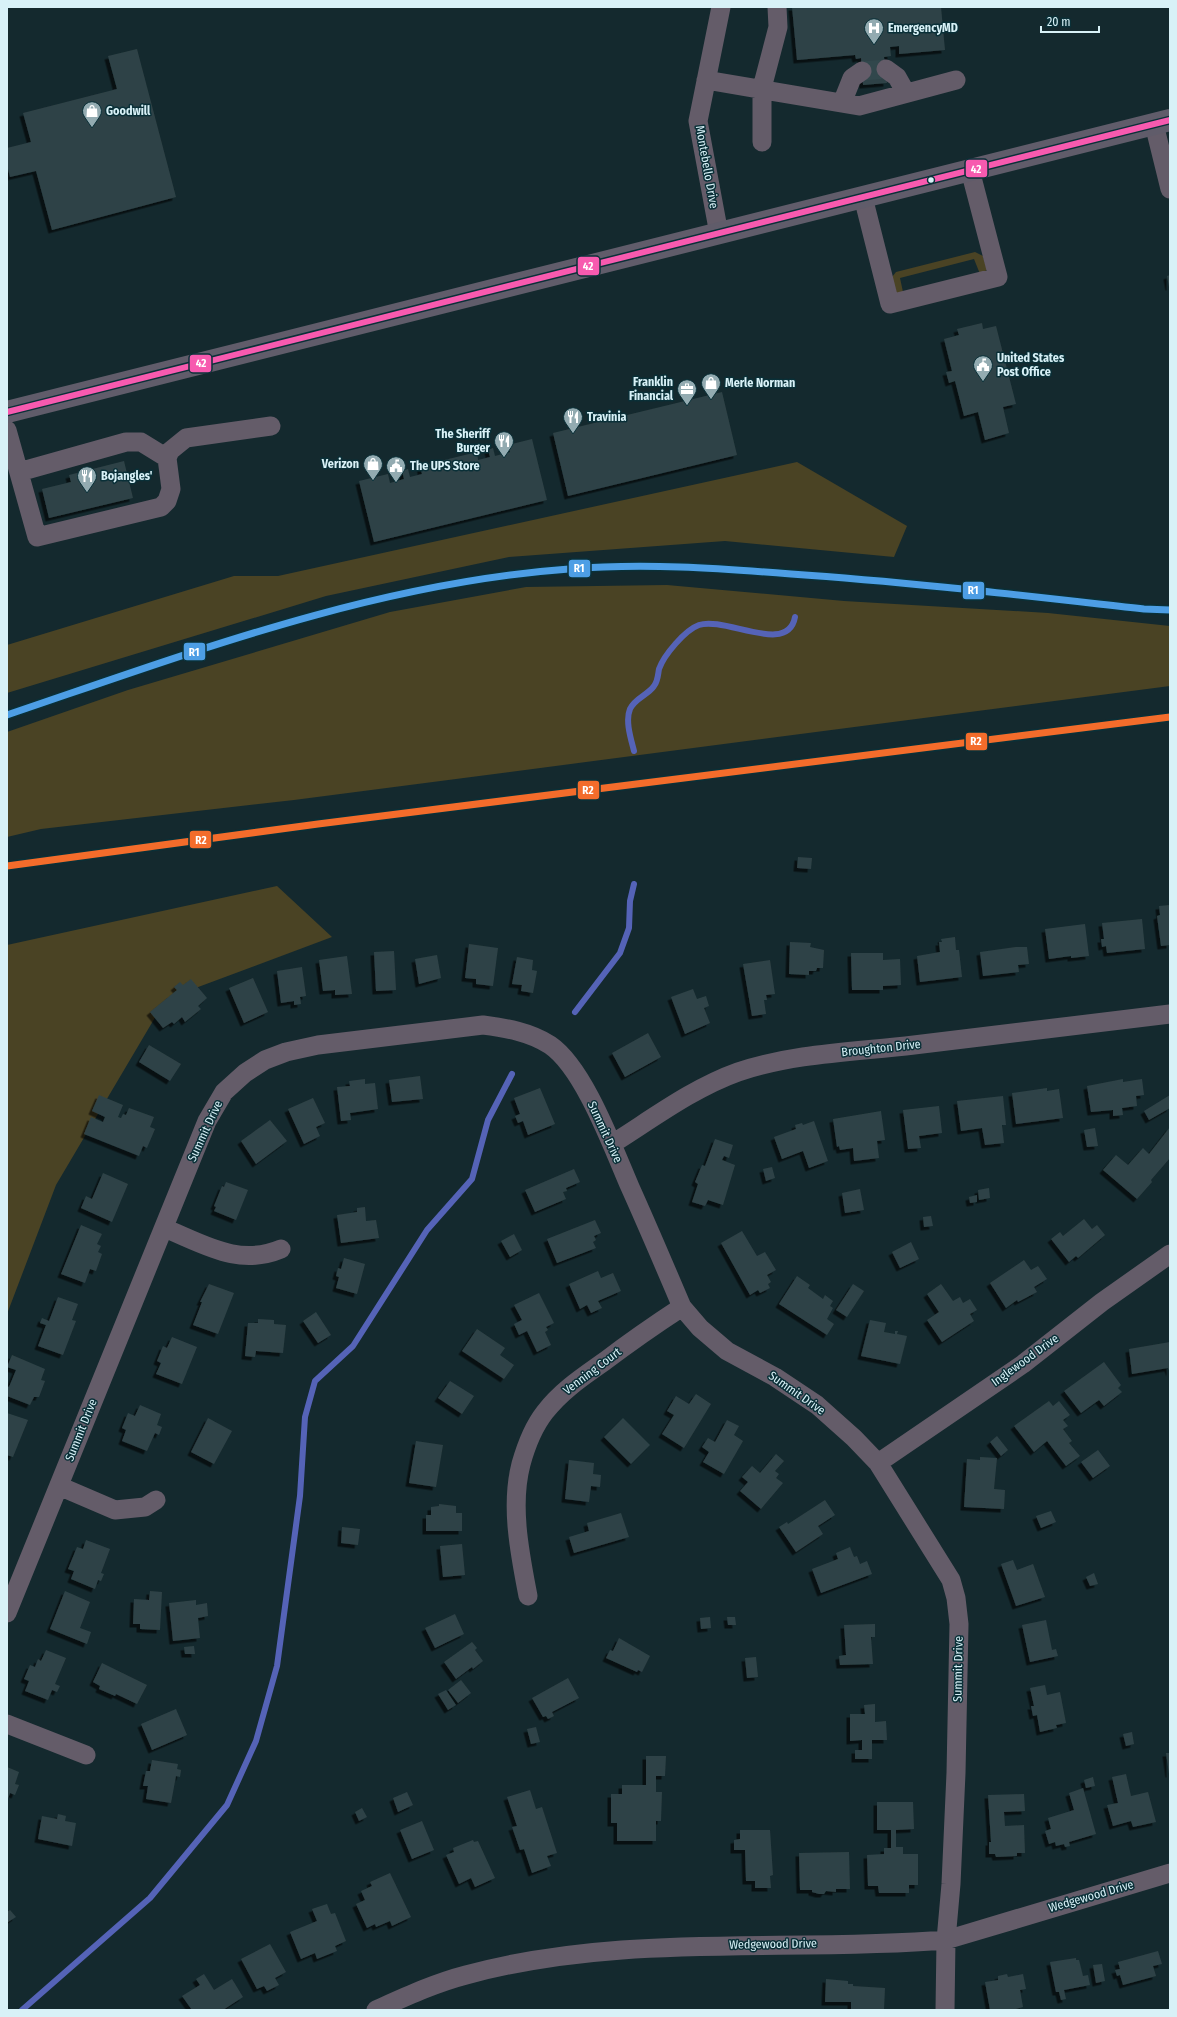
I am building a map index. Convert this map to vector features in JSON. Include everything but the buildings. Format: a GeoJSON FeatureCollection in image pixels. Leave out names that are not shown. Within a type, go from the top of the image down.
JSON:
{"type":"FeatureCollection","features":[{"type":"Feature","properties":{"kind":"main road"},"geometry":{"type":"LineString","coordinates":[[7,412],[1162,122]]}},
{"type":"Feature","properties":{"kind":"street","name":"Montebello Drive"},"geometry":{"type":"LineString","coordinates":[[719,234],[698,121],[721,7]]}},
{"type":"Feature","properties":{"kind":"street"},"geometry":{"type":"LineString","coordinates":[[762,142],[762,88],[778,27],[777,7]]}},
{"type":"Feature","properties":{"kind":"street"},"geometry":{"type":"LineString","coordinates":[[886,70],[896,77],[906,93]]}},
{"type":"Feature","properties":{"kind":"street"},"geometry":{"type":"LineString","coordinates":[[842,103],[852,78],[862,72]]}},
{"type":"Feature","properties":{"kind":"street"},"geometry":{"type":"LineString","coordinates":[[706,80],[762,88],[859,106],[956,80]]}},
{"type":"Feature","properties":{"kind":"street"},"geometry":{"type":"LineString","coordinates":[[1162,122],[1170,189]]}},
{"type":"Feature","properties":{"kind":"street"},"geometry":{"type":"LineString","coordinates":[[863,197],[890,304],[998,277],[970,170]]}},
{"type":"Feature","properties":{"kind":"street"},"geometry":{"type":"LineString","coordinates":[[7,430],[37,537],[161,508],[167,501],[171,488],[167,458],[170,451],[186,438],[271,426]]}},
{"type":"Feature","properties":{"kind":"street"},"geometry":{"type":"LineString","coordinates":[[19,472],[126,442],[141,442],[167,458]]}},
{"type":"Feature","properties":{"kind":"street","name":"Broughton Drive"},"geometry":{"type":"LineString","coordinates":[[612,1144],[706,1087],[736,1073],[767,1063],[811,1055],[912,1045],[1170,1014]]}},
{"type":"Feature","properties":{"kind":"street","name":"Summit Drive"},"geometry":{"type":"LineString","coordinates":[[7,1613],[207,1121],[224,1092],[245,1073],[265,1060],[286,1052],[318,1045],[483,1025],[508,1028],[534,1036],[551,1046],[574,1070],[612,1144],[682,1307],[700,1328],[727,1351],[775,1377],[817,1405],[854,1438],[878,1463],[951,1580],[956,1598],[959,1624],[956,1773],[951,1884],[946,1940],[945,2010]]}},
{"type":"Feature","properties":{"kind":"street"},"geometry":{"type":"LineString","coordinates":[[164,1228],[233,1256],[253,1257],[269,1254],[281,1249]]}},
{"type":"Feature","properties":{"kind":"street","name":"Inglewood Drive"},"geometry":{"type":"LineString","coordinates":[[878,1463],[1023,1364],[1102,1302],[1170,1254]]}},
{"type":"Feature","properties":{"kind":"street","name":"Venning Court"},"geometry":{"type":"LineString","coordinates":[[528,1596],[517,1520],[518,1491],[521,1465],[536,1427],[545,1412],[564,1391],[682,1307]]}},
{"type":"Feature","properties":{"kind":"street"},"geometry":{"type":"LineString","coordinates":[[58,1486],[115,1510],[144,1507],[156,1500]]}},
{"type":"Feature","properties":{"kind":"street"},"geometry":{"type":"LineString","coordinates":[[7,1724],[86,1755]]}},
{"type":"Feature","properties":{"kind":"street","name":"Wedgewood Drive"},"geometry":{"type":"LineString","coordinates":[[376,2010],[408,1995],[464,1975],[517,1963],[590,1952],[692,1946],[908,1943],[946,1940],[1170,1873]]}},
{"type":"Feature","properties":{"kind":"shaded area"},"geometry":{"type":"Polygon","coordinates":[[[975,252],[983,256],[987,270],[980,274],[974,259],[900,278],[903,292],[897,295],[892,277],[896,272],[975,252]]]}},
{"type":"Feature","properties":{"kind":"shaded area"},"geometry":{"type":"Polygon","coordinates":[[[797,462],[907,526],[894,557],[725,541],[509,557],[326,596],[7,693],[7,645],[234,576],[278,576],[797,462]]]}},
{"type":"Feature","properties":{"kind":"shaded area"},"geometry":{"type":"Polygon","coordinates":[[[667,585],[844,601],[1048,613],[1170,626],[1170,686],[294,800],[41,829],[7,837],[7,732],[128,690],[390,612],[526,587],[667,585]]]}},
{"type":"Feature","properties":{"kind":"shaded area"},"geometry":{"type":"Polygon","coordinates":[[[277,886],[332,937],[166,999],[56,1185],[7,1314],[7,945],[277,886]]]}},
{"type":"Feature","properties":{"kind":"waterway"},"geometry":{"type":"LineString","coordinates":[[634,751],[628,724],[630,709],[635,702],[654,686],[659,669],[665,657],[688,632],[699,625],[710,624],[724,625],[768,634],[781,633],[790,628],[795,617]]}},
{"type":"Feature","properties":{"kind":"waterway"},"geometry":{"type":"LineString","coordinates":[[575,1012],[620,953],[629,928],[630,901],[634,884]]}},
{"type":"Feature","properties":{"kind":"waterway"},"geometry":{"type":"LineString","coordinates":[[22,2010],[150,1898],[227,1805],[256,1741],[277,1666],[300,1496],[305,1417],[315,1381],[353,1346],[427,1230],[472,1179],[488,1120],[512,1074]]}},
{"type":"Feature","properties":{"kind":"tunnel"},"geometry":{"type":"LineString","coordinates":[[862,71],[886,69]]}},
{"type":"Feature","properties":{"kind":"railway"},"geometry":{"type":"LineString","coordinates":[[7,715],[214,645],[354,605],[425,589],[497,577],[569,569],[652,566],[736,570],[879,581],[1144,609],[1170,610]]}},
{"type":"Feature","properties":{"kind":"transit line","name":"42"},"geometry":{"type":"LineString","coordinates":[[7,412],[1170,120]]}},
{"type":"Feature","properties":{"kind":"transit line","name":"R1"},"geometry":{"type":"LineString","coordinates":[[7,715],[214,645],[354,605],[425,589],[497,577],[569,569],[652,566],[736,570],[879,581],[1144,609],[1170,610]]}},
{"type":"Feature","properties":{"kind":"transit line","name":"R2"},"geometry":{"type":"LineString","coordinates":[[7,866],[318,824],[1170,717]]}},
{"type":"Feature","properties":{"kind":"place","name":"EmergencyMD"},"geometry":{"type":"Point","coordinates":[874,45]}},
{"type":"Feature","properties":{"kind":"place","name":"Goodwill"},"geometry":{"type":"Point","coordinates":[92,128]}},
{"type":"Feature","properties":{"kind":"place","name":"United States Post Office"},"geometry":{"type":"Point","coordinates":[983,382]}},
{"type":"Feature","properties":{"kind":"place","name":"Merle Norman"},"geometry":{"type":"Point","coordinates":[711,400]}},
{"type":"Feature","properties":{"kind":"place","name":"Franklin Financial"},"geometry":{"type":"Point","coordinates":[687,406]}},
{"type":"Feature","properties":{"kind":"place","name":"Travinia"},"geometry":{"type":"Point","coordinates":[573,434]}},
{"type":"Feature","properties":{"kind":"place","name":"The Sheriff Burger"},"geometry":{"type":"Point","coordinates":[504,458]}},
{"type":"Feature","properties":{"kind":"place","name":"Verizon"},"geometry":{"type":"Point","coordinates":[373,481]}},
{"type":"Feature","properties":{"kind":"place","name":"The UPS Store"},"geometry":{"type":"Point","coordinates":[396,483]}},
{"type":"Feature","properties":{"kind":"place","name":"Bojangles'"},"geometry":{"type":"Point","coordinates":[87,493]}}]}
